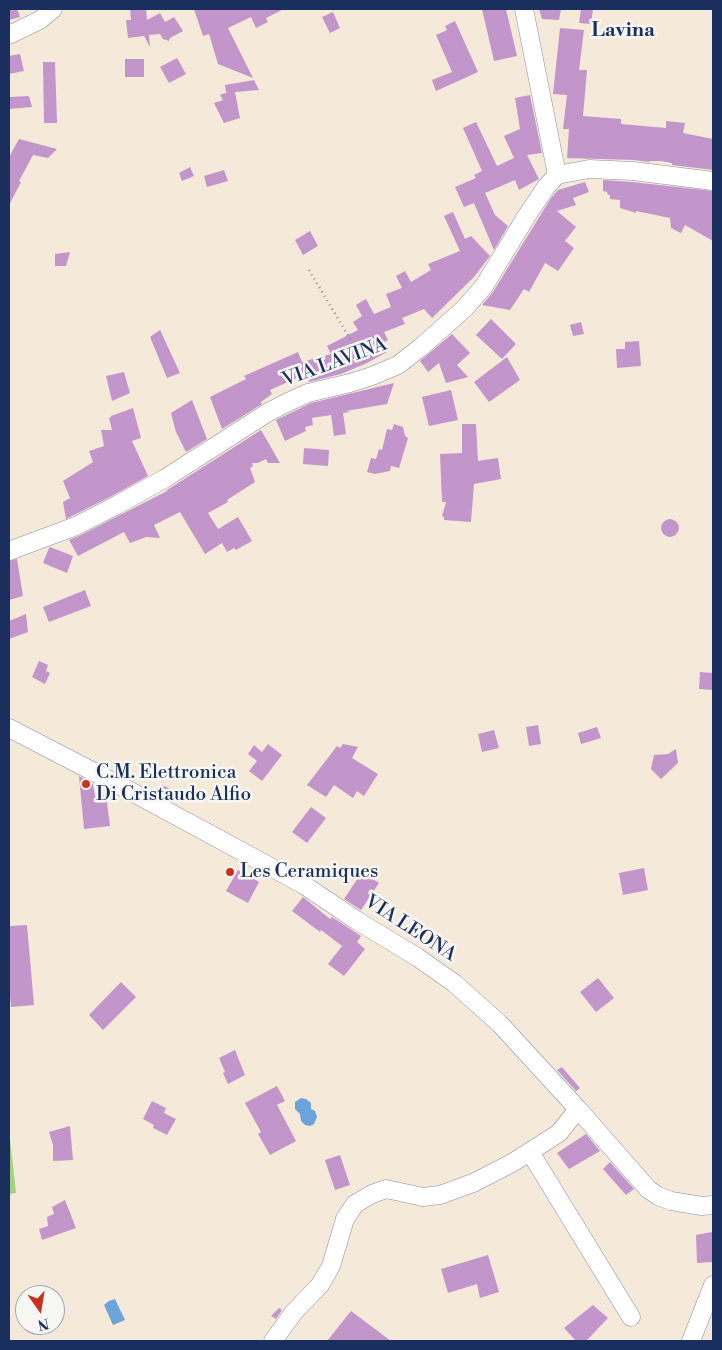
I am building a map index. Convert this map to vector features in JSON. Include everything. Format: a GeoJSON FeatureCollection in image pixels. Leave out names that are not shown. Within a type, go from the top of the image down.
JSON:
{"type":"FeatureCollection","features":[{"type":"Feature","properties":{"kind":"street"},"geometry":{"type":"LineString","coordinates":[[9,35],[40,20],[53,9]]}},
{"type":"Feature","properties":{"kind":"street"},"geometry":{"type":"LineString","coordinates":[[524,9],[557,175],[589,169],[633,171],[713,181]]}},
{"type":"Feature","properties":{"kind":"street","name":"VIA LAVINA"},"geometry":{"type":"LineString","coordinates":[[9,550],[76,526],[117,505],[164,479],[267,413],[286,403],[308,393],[350,383],[398,365],[421,348],[465,308],[484,286],[526,217],[557,175]]}},
{"type":"Feature","properties":{"kind":"street","name":"VIA LEONA"},"geometry":{"type":"LineString","coordinates":[[9,728],[304,885],[356,920],[417,957],[454,983],[500,1024],[648,1189],[658,1196],[671,1201],[702,1206],[713,1205]]}},
{"type":"Feature","properties":{"kind":"street"},"geometry":{"type":"LineString","coordinates":[[273,1341],[294,1312],[320,1285],[330,1266],[345,1219],[355,1204],[372,1194],[386,1189],[423,1197],[440,1196],[480,1180],[530,1152],[559,1133],[577,1108]]}},
{"type":"Feature","properties":{"kind":"street"},"geometry":{"type":"LineString","coordinates":[[530,1152],[631,1318]]}},
{"type":"Feature","properties":{"kind":"street"},"geometry":{"type":"LineString","coordinates":[[691,1341],[713,1285]]}},
{"type":"Feature","properties":{"kind":"path"},"geometry":{"type":"LineString","coordinates":[[309,270],[358,352]]}},
{"type":"Feature","properties":{"kind":"green space"},"geometry":{"type":"Polygon","coordinates":[[[9,1130],[16,1193],[9,1194],[9,1130]]]}},
{"type":"Feature","properties":{"kind":"water"},"geometry":{"type":"Polygon","coordinates":[[[301,1098],[311,1103],[311,1109],[315,1111],[317,1117],[314,1124],[310,1126],[305,1125],[301,1121],[300,1114],[295,1109],[295,1102],[301,1098]]]}},
{"type":"Feature","properties":{"kind":"water"},"geometry":{"type":"Polygon","coordinates":[[[115,1299],[125,1320],[113,1325],[104,1305],[115,1299]]]}},
{"type":"Feature","properties":{"kind":"building"},"geometry":{"type":"Polygon","coordinates":[[[9,9],[17,9],[20,17],[9,20],[9,9]]]}},
{"type":"Feature","properties":{"kind":"building"},"geometry":{"type":"Polygon","coordinates":[[[130,9],[146,9],[147,20],[160,13],[165,22],[174,17],[183,31],[170,38],[169,41],[163,39],[160,34],[149,35],[150,47],[144,36],[128,38],[126,20],[131,20],[130,9]]]}},
{"type":"Feature","properties":{"kind":"building"},"geometry":{"type":"Polygon","coordinates":[[[194,9],[284,9],[266,18],[268,22],[256,28],[251,17],[228,28],[253,78],[218,64],[209,34],[203,36],[194,9]]]}},
{"type":"Feature","properties":{"kind":"building"},"geometry":{"type":"Polygon","coordinates":[[[482,9],[506,9],[517,56],[494,61],[482,9]]]}},
{"type":"Feature","properties":{"kind":"building"},"geometry":{"type":"Polygon","coordinates":[[[539,9],[561,9],[559,20],[542,19],[539,9]]]}},
{"type":"Feature","properties":{"kind":"building"},"geometry":{"type":"Polygon","coordinates":[[[581,9],[593,9],[591,24],[579,23],[581,9]]]}},
{"type":"Feature","properties":{"kind":"building"},"geometry":{"type":"Polygon","coordinates":[[[333,12],[340,28],[330,33],[322,17],[333,12]]]}},
{"type":"Feature","properties":{"kind":"building"},"geometry":{"type":"Polygon","coordinates":[[[455,21],[478,72],[436,91],[432,80],[452,72],[436,35],[447,30],[445,26],[455,21]]]}},
{"type":"Feature","properties":{"kind":"building"},"geometry":{"type":"Polygon","coordinates":[[[560,28],[584,30],[579,70],[587,70],[583,116],[621,119],[621,124],[666,128],[666,121],[685,123],[683,133],[713,139],[713,170],[672,165],[672,163],[661,161],[567,158],[569,129],[563,129],[567,95],[553,94],[560,28]]]}},
{"type":"Feature","properties":{"kind":"building"},"geometry":{"type":"Polygon","coordinates":[[[20,54],[24,71],[9,74],[9,56],[20,54]]]}},
{"type":"Feature","properties":{"kind":"building"},"geometry":{"type":"Polygon","coordinates":[[[177,58],[186,74],[169,83],[160,67],[177,58]]]}},
{"type":"Feature","properties":{"kind":"building"},"geometry":{"type":"Polygon","coordinates":[[[125,59],[144,59],[144,77],[125,77],[125,59]]]}},
{"type":"Feature","properties":{"kind":"building"},"geometry":{"type":"Polygon","coordinates":[[[43,62],[55,62],[57,123],[44,123],[43,62]]]}},
{"type":"Feature","properties":{"kind":"building"},"geometry":{"type":"Polygon","coordinates":[[[254,80],[259,90],[235,92],[240,118],[224,123],[214,103],[223,100],[220,95],[228,92],[226,92],[225,85],[254,80]]]}},
{"type":"Feature","properties":{"kind":"building"},"geometry":{"type":"Polygon","coordinates":[[[530,95],[542,153],[527,155],[539,179],[519,190],[515,180],[485,193],[495,215],[508,226],[494,250],[474,203],[464,207],[455,187],[476,178],[474,175],[482,171],[463,128],[476,122],[497,166],[514,158],[504,136],[520,129],[515,98],[530,95]]]}},
{"type":"Feature","properties":{"kind":"building"},"geometry":{"type":"Polygon","coordinates":[[[29,96],[32,107],[9,109],[9,97],[29,96]]]}},
{"type":"Feature","properties":{"kind":"building"},"geometry":{"type":"Polygon","coordinates":[[[19,139],[57,149],[48,158],[33,155],[9,205],[9,157],[19,139]]]}},
{"type":"Feature","properties":{"kind":"building"},"geometry":{"type":"Polygon","coordinates":[[[190,167],[194,176],[182,181],[179,173],[190,167]]]}},
{"type":"Feature","properties":{"kind":"building"},"geometry":{"type":"Polygon","coordinates":[[[224,170],[228,181],[207,187],[204,176],[224,170]]]}},
{"type":"Feature","properties":{"kind":"building"},"geometry":{"type":"Polygon","coordinates":[[[603,180],[713,191],[713,241],[685,225],[681,233],[671,228],[670,218],[636,211],[636,213],[620,208],[620,200],[610,199],[610,195],[603,191],[603,180]]]}},
{"type":"Feature","properties":{"kind":"building"},"geometry":{"type":"Polygon","coordinates":[[[585,182],[589,192],[573,198],[576,205],[557,211],[576,227],[565,241],[574,248],[558,271],[545,263],[529,292],[524,289],[510,310],[482,305],[493,292],[551,198],[558,190],[585,182]]]}},
{"type":"Feature","properties":{"kind":"building"},"geometry":{"type":"Polygon","coordinates":[[[453,212],[465,239],[471,236],[490,256],[474,277],[432,318],[424,309],[402,318],[405,324],[384,332],[388,340],[382,343],[387,352],[341,374],[309,382],[306,374],[270,390],[272,394],[261,402],[262,404],[222,429],[210,397],[246,379],[244,376],[298,352],[302,362],[331,354],[327,346],[358,330],[353,322],[362,316],[356,305],[366,299],[374,314],[391,307],[386,294],[402,288],[396,276],[405,271],[411,282],[431,270],[428,264],[460,251],[444,216],[453,212]]]}},
{"type":"Feature","properties":{"kind":"building"},"geometry":{"type":"Polygon","coordinates":[[[310,231],[318,246],[303,255],[295,240],[310,231]]]}},
{"type":"Feature","properties":{"kind":"building"},"geometry":{"type":"Polygon","coordinates":[[[70,252],[66,266],[55,266],[55,254],[70,252]]]}},
{"type":"Feature","properties":{"kind":"building"},"geometry":{"type":"Polygon","coordinates":[[[491,319],[516,344],[502,359],[476,335],[491,319]]]}},
{"type":"Feature","properties":{"kind":"building"},"geometry":{"type":"Polygon","coordinates":[[[581,322],[584,334],[573,336],[570,325],[581,322]]]}},
{"type":"Feature","properties":{"kind":"building"},"geometry":{"type":"Polygon","coordinates":[[[160,330],[180,373],[167,378],[150,337],[160,330]]]}},
{"type":"Feature","properties":{"kind":"building"},"geometry":{"type":"Polygon","coordinates":[[[452,334],[470,353],[457,365],[468,377],[446,383],[439,363],[428,372],[420,361],[452,334]]]}},
{"type":"Feature","properties":{"kind":"building"},"geometry":{"type":"Polygon","coordinates":[[[639,341],[641,366],[617,368],[616,349],[625,349],[625,342],[639,341]]]}},
{"type":"Feature","properties":{"kind":"building"},"geometry":{"type":"Polygon","coordinates":[[[507,357],[520,380],[489,402],[474,382],[507,357]]]}},
{"type":"Feature","properties":{"kind":"building"},"geometry":{"type":"Polygon","coordinates":[[[124,372],[130,393],[112,401],[106,376],[124,372]]]}},
{"type":"Feature","properties":{"kind":"building"},"geometry":{"type":"Polygon","coordinates":[[[394,383],[387,404],[343,413],[346,434],[334,436],[331,415],[312,418],[313,425],[305,427],[306,431],[285,441],[276,420],[311,403],[394,383]]]}},
{"type":"Feature","properties":{"kind":"building"},"geometry":{"type":"Polygon","coordinates":[[[451,390],[458,420],[429,426],[422,397],[451,390]]]}},
{"type":"Feature","properties":{"kind":"building"},"geometry":{"type":"Polygon","coordinates":[[[192,400],[207,439],[186,452],[176,432],[171,413],[192,400]]]}},
{"type":"Feature","properties":{"kind":"building"},"geometry":{"type":"Polygon","coordinates":[[[133,408],[141,438],[132,441],[148,476],[66,519],[63,502],[70,498],[63,481],[93,462],[89,451],[104,446],[101,430],[112,430],[109,418],[133,408]]]}},
{"type":"Feature","properties":{"kind":"building"},"geometry":{"type":"Polygon","coordinates":[[[394,424],[403,427],[405,436],[408,438],[399,468],[391,466],[390,471],[375,474],[367,472],[371,458],[376,459],[379,449],[382,450],[387,429],[392,430],[394,424]]]}},
{"type":"Feature","properties":{"kind":"building"},"geometry":{"type":"Polygon","coordinates":[[[462,424],[476,424],[478,461],[498,458],[501,479],[474,484],[471,522],[444,520],[442,516],[446,502],[442,502],[440,454],[462,453],[462,424]]]}},
{"type":"Feature","properties":{"kind":"building"},"geometry":{"type":"Polygon","coordinates":[[[261,430],[280,463],[268,463],[266,459],[258,463],[252,463],[253,466],[250,468],[255,482],[227,500],[228,502],[208,513],[218,529],[238,517],[252,541],[236,550],[234,548],[227,552],[222,543],[205,554],[180,512],[154,525],[160,538],[146,537],[130,543],[124,532],[78,556],[69,540],[167,491],[261,430]]]}},
{"type":"Feature","properties":{"kind":"building"},"geometry":{"type":"Polygon","coordinates":[[[304,448],[329,450],[328,466],[303,464],[304,448]]]}},
{"type":"Feature","properties":{"kind":"building"},"geometry":{"type":"Polygon","coordinates":[[[666,519],[674,519],[679,524],[677,535],[666,537],[661,532],[661,524],[666,519]]]}},
{"type":"Feature","properties":{"kind":"building"},"geometry":{"type":"Polygon","coordinates":[[[50,547],[73,556],[67,573],[43,563],[50,547]]]}},
{"type":"Feature","properties":{"kind":"building"},"geometry":{"type":"Polygon","coordinates":[[[17,559],[23,596],[9,600],[9,561],[17,559]]]}},
{"type":"Feature","properties":{"kind":"building"},"geometry":{"type":"Polygon","coordinates":[[[85,590],[91,606],[49,622],[43,607],[85,590]]]}},
{"type":"Feature","properties":{"kind":"building"},"geometry":{"type":"Polygon","coordinates":[[[26,614],[28,632],[9,639],[9,621],[26,614]]]}},
{"type":"Feature","properties":{"kind":"building"},"geometry":{"type":"Polygon","coordinates":[[[39,661],[48,665],[46,671],[50,673],[45,684],[32,677],[39,661]]]}},
{"type":"Feature","properties":{"kind":"building"},"geometry":{"type":"Polygon","coordinates":[[[700,672],[713,673],[713,690],[699,689],[700,672]]]}},
{"type":"Feature","properties":{"kind":"building"},"geometry":{"type":"Polygon","coordinates":[[[538,725],[541,744],[529,746],[526,727],[538,725]]]}},
{"type":"Feature","properties":{"kind":"building"},"geometry":{"type":"Polygon","coordinates":[[[597,727],[601,738],[581,744],[578,733],[597,727]]]}},
{"type":"Feature","properties":{"kind":"building"},"geometry":{"type":"Polygon","coordinates":[[[494,730],[499,748],[482,752],[478,734],[494,730]]]}},
{"type":"Feature","properties":{"kind":"building"},"geometry":{"type":"Polygon","coordinates":[[[268,744],[282,755],[262,781],[249,771],[257,761],[248,754],[254,745],[262,752],[268,744]]]}},
{"type":"Feature","properties":{"kind":"building"},"geometry":{"type":"Polygon","coordinates":[[[343,744],[358,747],[352,758],[378,774],[364,796],[357,791],[353,798],[334,785],[326,797],[307,785],[337,746],[340,748],[343,744]]]}},
{"type":"Feature","properties":{"kind":"building"},"geometry":{"type":"Polygon","coordinates":[[[676,749],[678,763],[661,779],[651,769],[654,755],[668,754],[676,749]]]}},
{"type":"Feature","properties":{"kind":"building"},"geometry":{"type":"Polygon","coordinates":[[[79,776],[93,784],[95,796],[106,795],[110,826],[84,829],[79,776]]]}},
{"type":"Feature","properties":{"kind":"building"},"geometry":{"type":"Polygon","coordinates":[[[162,785],[177,792],[172,802],[158,794],[162,785]]]}},
{"type":"Feature","properties":{"kind":"building"},"geometry":{"type":"Polygon","coordinates":[[[311,807],[326,818],[307,843],[292,832],[311,807]]]}},
{"type":"Feature","properties":{"kind":"building"},"geometry":{"type":"Polygon","coordinates":[[[644,868],[648,890],[623,895],[619,873],[644,868]]]}},
{"type":"Feature","properties":{"kind":"building"},"geometry":{"type":"Polygon","coordinates":[[[238,870],[259,882],[248,903],[226,891],[238,870]]]}},
{"type":"Feature","properties":{"kind":"building"},"geometry":{"type":"Polygon","coordinates":[[[362,872],[379,883],[361,910],[344,899],[362,872]]]}},
{"type":"Feature","properties":{"kind":"building"},"geometry":{"type":"Polygon","coordinates":[[[303,897],[330,919],[332,917],[361,936],[357,942],[365,949],[344,976],[328,964],[342,946],[292,911],[303,897]]]}},
{"type":"Feature","properties":{"kind":"building"},"geometry":{"type":"Polygon","coordinates":[[[27,925],[34,1005],[11,1007],[9,926],[27,925]]]}},
{"type":"Feature","properties":{"kind":"building"},"geometry":{"type":"Polygon","coordinates":[[[598,978],[614,998],[596,1012],[580,992],[598,978]]]}},
{"type":"Feature","properties":{"kind":"building"},"geometry":{"type":"Polygon","coordinates":[[[121,982],[136,997],[103,1030],[89,1015],[121,982]]]}},
{"type":"Feature","properties":{"kind":"building"},"geometry":{"type":"Polygon","coordinates":[[[235,1050],[245,1075],[228,1084],[219,1058],[235,1050]]]}},
{"type":"Feature","properties":{"kind":"building"},"geometry":{"type":"Polygon","coordinates":[[[562,1067],[580,1088],[576,1091],[557,1070],[562,1067]]]}},
{"type":"Feature","properties":{"kind":"building"},"geometry":{"type":"Polygon","coordinates":[[[277,1086],[285,1101],[277,1105],[296,1141],[270,1155],[258,1134],[261,1132],[245,1103],[277,1086]]]}},
{"type":"Feature","properties":{"kind":"building"},"geometry":{"type":"Polygon","coordinates":[[[152,1101],[166,1108],[164,1113],[176,1119],[167,1135],[153,1128],[154,1125],[143,1119],[152,1101]]]}},
{"type":"Feature","properties":{"kind":"building"},"geometry":{"type":"Polygon","coordinates":[[[70,1126],[73,1160],[53,1161],[53,1145],[49,1132],[70,1126]]]}},
{"type":"Feature","properties":{"kind":"building"},"geometry":{"type":"Polygon","coordinates":[[[586,1134],[600,1151],[569,1169],[557,1153],[586,1134]]]}},
{"type":"Feature","properties":{"kind":"building"},"geometry":{"type":"Polygon","coordinates":[[[340,1155],[350,1185],[335,1190],[325,1160],[340,1155]]]}},
{"type":"Feature","properties":{"kind":"building"},"geometry":{"type":"Polygon","coordinates":[[[610,1162],[634,1189],[626,1195],[603,1169],[610,1162]]]}},
{"type":"Feature","properties":{"kind":"building"},"geometry":{"type":"Polygon","coordinates":[[[65,1200],[76,1228],[42,1240],[39,1229],[48,1226],[47,1217],[54,1214],[52,1207],[65,1200]]]}},
{"type":"Feature","properties":{"kind":"building"},"geometry":{"type":"Polygon","coordinates":[[[712,1232],[712,1262],[697,1263],[696,1235],[712,1232]]]}},
{"type":"Feature","properties":{"kind":"building"},"geometry":{"type":"Polygon","coordinates":[[[488,1255],[499,1292],[480,1298],[477,1284],[448,1293],[441,1269],[488,1255]]]}},
{"type":"Feature","properties":{"kind":"building"},"geometry":{"type":"Polygon","coordinates":[[[593,1305],[608,1318],[586,1341],[576,1341],[564,1328],[593,1305]]]}},
{"type":"Feature","properties":{"kind":"building"},"geometry":{"type":"Polygon","coordinates":[[[279,1308],[282,1310],[276,1319],[271,1316],[279,1308]]]}},
{"type":"Feature","properties":{"kind":"building"},"geometry":{"type":"Polygon","coordinates":[[[351,1311],[391,1341],[327,1341],[351,1311]]]}},
{"type":"Feature","properties":{"kind":"place","name":"C.M. Elettronica Di Cristaudo Alfio"},"geometry":{"type":"Point","coordinates":[86,784]}},
{"type":"Feature","properties":{"kind":"place","name":"Les Ceramiques"},"geometry":{"type":"Point","coordinates":[230,872]}},
{"type":"Feature","properties":{"kind":"district","name":"Lavina"},"geometry":{"type":"Point","coordinates":[623,31]}}]}
